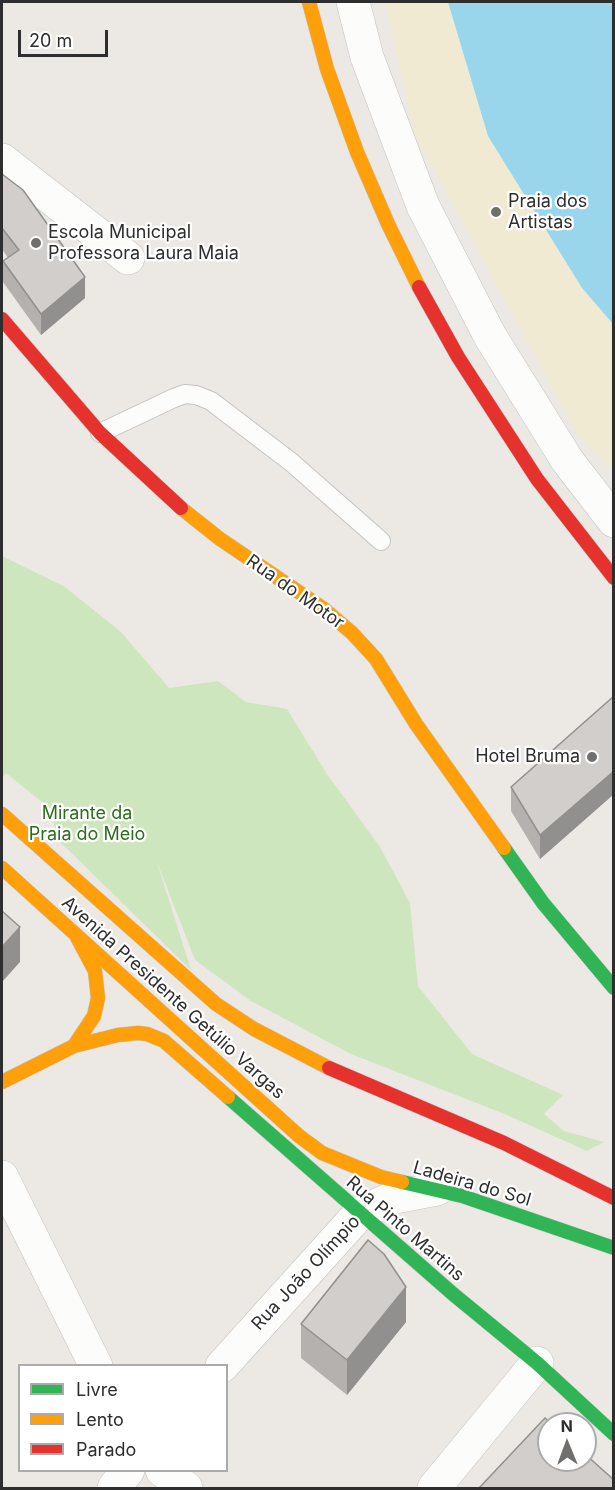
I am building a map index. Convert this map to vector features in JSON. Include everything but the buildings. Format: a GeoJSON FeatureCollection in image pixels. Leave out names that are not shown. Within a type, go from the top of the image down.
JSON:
{"type":"FeatureCollection","features":[{"type":"Feature","properties":{"kind":"main road"},"geometry":{"type":"LineString","coordinates":[[309,2],[327,69],[357,152],[420,290],[458,357],[537,479],[614,578]]}},
{"type":"Feature","properties":{"kind":"main road","name":"Rua do Motor"},"geometry":{"type":"LineString","coordinates":[[2,319],[100,433],[166,496],[220,539],[324,609],[352,633],[376,660],[416,724],[543,903],[614,988]]}},
{"type":"Feature","properties":{"kind":"main road","name":"Avenida Presidente Getúlio Vargas"},"geometry":{"type":"LineString","coordinates":[[2,814],[216,1004],[261,1033],[318,1064],[504,1143],[614,1198]]}},
{"type":"Feature","properties":{"kind":"main road","name":"Avenida Presidente Getúlio Vargas"},"geometry":{"type":"LineString","coordinates":[[2,868],[299,1136],[322,1153]]}},
{"type":"Feature","properties":{"kind":"main road"},"geometry":{"type":"LineString","coordinates":[[74,1046],[94,1016],[98,998],[95,971],[77,937]]}},
{"type":"Feature","properties":{"kind":"main road","name":"Rua Pinto Martins"},"geometry":{"type":"LineString","coordinates":[[2,1082],[74,1046],[118,1035],[138,1033],[156,1037],[175,1049],[360,1214],[537,1363],[614,1434]]}},
{"type":"Feature","properties":{"kind":"main road","name":"Ladeira do Sol"},"geometry":{"type":"LineString","coordinates":[[322,1153],[381,1177],[437,1189],[614,1248]]}},
{"type":"Feature","properties":{"kind":"street"},"geometry":{"type":"LineString","coordinates":[[353,2],[367,57],[423,206],[490,336],[567,460],[614,521]]}},
{"type":"Feature","properties":{"kind":"street"},"geometry":{"type":"LineString","coordinates":[[2,160],[128,258]]}},
{"type":"Feature","properties":{"kind":"street"},"geometry":{"type":"LineString","coordinates":[[2,1177],[96,1364]]}},
{"type":"Feature","properties":{"kind":"street","name":"Rua João Olímpio"},"geometry":{"type":"LineString","coordinates":[[223,1364],[360,1214],[395,1197],[437,1189]]}},
{"type":"Feature","properties":{"kind":"street"},"geometry":{"type":"LineString","coordinates":[[434,1488],[537,1363]]}},
{"type":"Feature","properties":{"kind":"street"},"geometry":{"type":"LineString","coordinates":[[114,1488],[126,1472]]}},
{"type":"Feature","properties":{"kind":"lane"},"geometry":{"type":"LineString","coordinates":[[100,433],[185,394],[210,400],[291,462],[381,542]]}},
{"type":"Feature","properties":{"kind":"green space","name":"Mirante da Praia do Meio"},"geometry":{"type":"Polygon","coordinates":[[[2,556],[65,587],[121,632],[169,688],[218,681],[246,702],[287,709],[327,774],[380,847],[410,903],[418,986],[472,1054],[563,1095],[544,1114],[564,1131],[604,1142],[587,1151],[507,1115],[351,1054],[251,1001],[195,960],[157,862],[191,970],[56,838],[52,810],[6,773],[2,778],[2,556]]]}},
{"type":"Feature","properties":{"kind":"sand","name":"Praia dos Artistas"},"geometry":{"type":"Polygon","coordinates":[[[385,2],[448,2],[488,136],[582,288],[613,324],[613,472],[576,432],[415,135],[385,2]]]}},
{"type":"Feature","properties":{"kind":"water"},"geometry":{"type":"Polygon","coordinates":[[[448,2],[613,2],[613,324],[582,288],[488,136],[448,2]]]}},
{"type":"Feature","properties":{"kind":"traffic: fast"},"geometry":{"type":"LineString","coordinates":[[504,848],[543,903],[614,988]]}},
{"type":"Feature","properties":{"kind":"traffic: fast"},"geometry":{"type":"LineString","coordinates":[[228,1097],[453,1294],[537,1363],[614,1434]]}},
{"type":"Feature","properties":{"kind":"traffic: fast"},"geometry":{"type":"LineString","coordinates":[[402,1182],[462,1196],[614,1248]]}},
{"type":"Feature","properties":{"kind":"traffic: slow"},"geometry":{"type":"LineString","coordinates":[[309,2],[327,69],[357,152],[388,224],[419,287]]}},
{"type":"Feature","properties":{"kind":"traffic: slow"},"geometry":{"type":"LineString","coordinates":[[181,508],[220,539],[324,609],[352,633],[376,659],[416,724],[504,848]]}},
{"type":"Feature","properties":{"kind":"traffic: slow"},"geometry":{"type":"LineString","coordinates":[[2,814],[216,1004],[254,1029],[329,1068]]}},
{"type":"Feature","properties":{"kind":"traffic: slow"},"geometry":{"type":"LineString","coordinates":[[2,868],[299,1136],[322,1153],[381,1177],[402,1182]]}},
{"type":"Feature","properties":{"kind":"traffic: slow"},"geometry":{"type":"LineString","coordinates":[[74,1046],[94,1016],[98,998],[95,971],[77,937]]}},
{"type":"Feature","properties":{"kind":"traffic: slow"},"geometry":{"type":"LineString","coordinates":[[2,1082],[74,1046],[118,1035],[138,1033],[164,1041],[228,1097]]}},
{"type":"Feature","properties":{"kind":"traffic: jam"},"geometry":{"type":"LineString","coordinates":[[419,287],[458,357],[537,479],[614,578]]}},
{"type":"Feature","properties":{"kind":"traffic: jam"},"geometry":{"type":"LineString","coordinates":[[2,319],[100,433],[181,508]]}},
{"type":"Feature","properties":{"kind":"traffic: jam"},"geometry":{"type":"LineString","coordinates":[[329,1068],[504,1143],[614,1198]]}},
{"type":"Feature","properties":{"kind":"place","name":"Praia dos Artistas"},"geometry":{"type":"Point","coordinates":[496,212]}},
{"type":"Feature","properties":{"kind":"place","name":"Escola Municipal Professora Laura Maia"},"geometry":{"type":"Point","coordinates":[36,243]}},
{"type":"Feature","properties":{"kind":"place","name":"Hotel Bruma"},"geometry":{"type":"Point","coordinates":[592,757]}}]}
